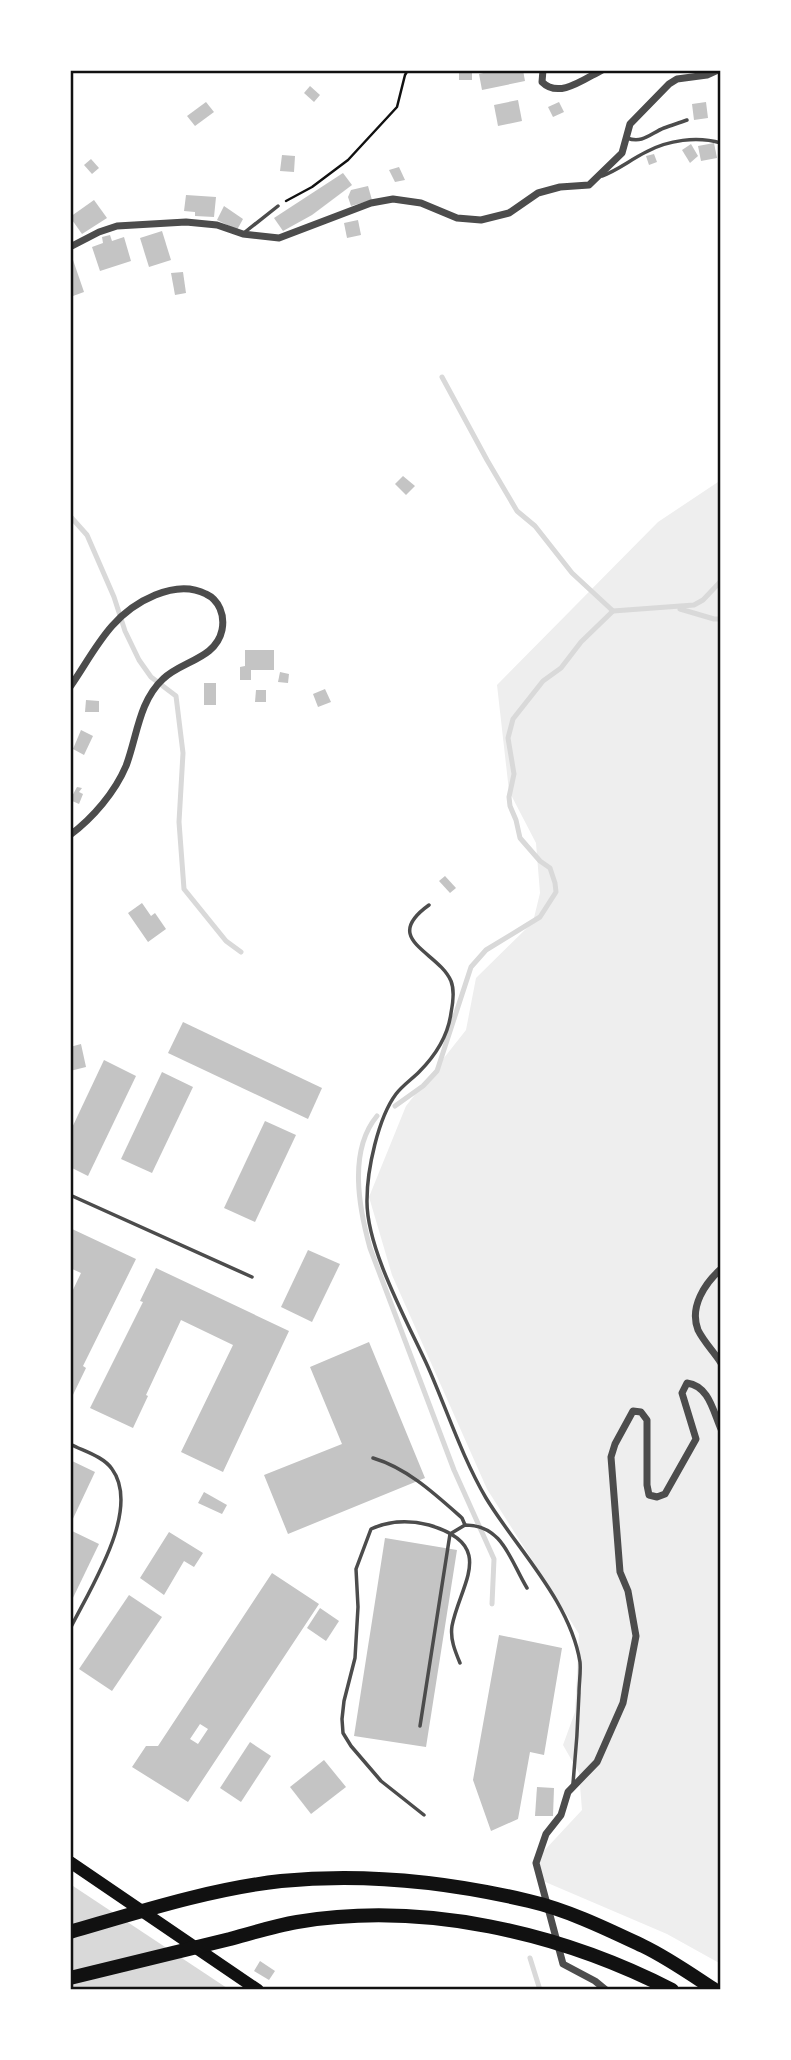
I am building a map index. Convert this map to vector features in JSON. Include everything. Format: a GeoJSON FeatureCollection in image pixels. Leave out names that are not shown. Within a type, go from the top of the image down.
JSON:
{"type":"FeatureCollection","features":[{"type":"Feature","properties":{"kind":"highway"},"geometry":{"type":"LineString","coordinates":[[70,1932],[230,1889],[283,1881],[354,1879],[426,1882],[531,1901],[596,1924],[646,1947],[715,1990]]}},
{"type":"Feature","properties":{"kind":"highway"},"geometry":{"type":"LineString","coordinates":[[70,1978],[278,1926],[327,1918],[381,1916],[447,1920],[512,1931],[603,1959],[672,1990]]}},
{"type":"Feature","properties":{"kind":"main road"},"geometry":{"type":"LineString","coordinates":[[70,1863],[258,1990]]}},
{"type":"Feature","properties":{"kind":"street"},"geometry":{"type":"LineString","coordinates":[[543,70],[542,82],[547,87],[565,89],[602,70]]}},
{"type":"Feature","properties":{"kind":"street"},"geometry":{"type":"LineString","coordinates":[[70,246],[117,226],[186,222],[217,225],[243,234],[279,238],[371,203],[393,199],[421,203],[457,218],[481,220],[509,213],[538,193],[560,187],[589,185],[622,153],[630,124],[669,84],[677,79],[707,75],[718,70]]}},
{"type":"Feature","properties":{"kind":"street"},"geometry":{"type":"LineString","coordinates":[[70,687],[112,625],[144,600],[171,590],[189,588],[216,600],[222,612],[223,629],[217,642],[192,663],[163,678],[145,704],[117,784],[91,817],[70,835]]}},
{"type":"Feature","properties":{"kind":"street"},"geometry":{"type":"LineString","coordinates":[[721,1269],[708,1280],[696,1311],[697,1327],[721,1363]]}},
{"type":"Feature","properties":{"kind":"street"},"geometry":{"type":"LineString","coordinates":[[606,1990],[563,1964],[536,1863],[546,1834],[561,1815],[568,1792],[597,1762],[623,1703],[636,1636],[628,1591],[620,1572],[611,1457],[615,1444],[633,1412],[641,1412],[647,1420],[649,1495],[657,1497],[665,1494],[696,1439],[682,1393],[687,1383],[697,1384],[705,1391],[721,1429]]}},
{"type":"Feature","properties":{"kind":"lane"},"geometry":{"type":"LineString","coordinates":[[628,138],[636,141],[663,128],[687,121]]}},
{"type":"Feature","properties":{"kind":"lane"},"geometry":{"type":"LineString","coordinates":[[600,176],[615,171],[647,151],[690,139],[721,143]]}},
{"type":"Feature","properties":{"kind":"lane"},"geometry":{"type":"LineString","coordinates":[[243,234],[278,206]]}},
{"type":"Feature","properties":{"kind":"lane"},"geometry":{"type":"LineString","coordinates":[[429,905],[411,920],[410,933],[422,951],[450,979],[453,1000],[450,1022],[444,1039],[433,1056],[397,1092],[388,1107],[369,1175],[368,1216],[381,1260],[409,1329],[480,1485],[566,1618],[580,1662],[573,1787]]}},
{"type":"Feature","properties":{"kind":"lane"},"geometry":{"type":"LineString","coordinates":[[70,1195],[252,1277]]}},
{"type":"Feature","properties":{"kind":"lane"},"geometry":{"type":"LineString","coordinates":[[70,1444],[105,1461],[121,1489],[121,1503],[109,1549],[70,1629]]}},
{"type":"Feature","properties":{"kind":"lane"},"geometry":{"type":"LineString","coordinates":[[373,1458],[398,1467],[462,1518],[465,1525]]}},
{"type":"Feature","properties":{"kind":"lane"},"geometry":{"type":"LineString","coordinates":[[424,1815],[381,1781],[343,1733],[344,1701],[355,1658],[358,1607],[356,1569],[371,1529],[384,1523],[421,1523],[440,1528],[459,1540],[468,1552],[470,1574],[452,1627],[453,1646],[460,1663]]}},
{"type":"Feature","properties":{"kind":"lane"},"geometry":{"type":"LineString","coordinates":[[420,1726],[450,1534],[465,1525],[488,1528],[495,1534],[527,1588]]}},
{"type":"Feature","properties":{"kind":"path"},"geometry":{"type":"LineString","coordinates":[[278,206],[312,187],[348,160],[397,107],[408,70]]}},
{"type":"Feature","properties":{"kind":"shaded area"},"geometry":{"type":"Polygon","coordinates":[[[721,480],[721,1964],[667,1934],[536,1878],[542,1853],[582,1810],[579,1773],[563,1745],[575,1712],[579,1634],[487,1489],[392,1275],[369,1197],[406,1106],[466,1030],[476,978],[533,922],[540,893],[536,843],[509,791],[497,685],[658,522],[721,480]]]}},
{"type":"Feature","properties":{"kind":"shaded area"},"geometry":{"type":"Polygon","coordinates":[[[70,1884],[230,1990],[70,1990],[70,1884]]]}},
{"type":"Feature","properties":{"kind":"building"},"geometry":{"type":"Polygon","coordinates":[[[459,70],[472,70],[472,80],[459,80],[459,70]]]}},
{"type":"Feature","properties":{"kind":"building"},"geometry":{"type":"Polygon","coordinates":[[[497,70],[523,70],[525,81],[482,90],[479,74],[497,70]]]}},
{"type":"Feature","properties":{"kind":"building"},"geometry":{"type":"Polygon","coordinates":[[[310,86],[320,95],[314,102],[304,93],[310,86]]]}},
{"type":"Feature","properties":{"kind":"building"},"geometry":{"type":"Polygon","coordinates":[[[518,100],[522,121],[498,126],[494,105],[518,100]]]}},
{"type":"Feature","properties":{"kind":"building"},"geometry":{"type":"Polygon","coordinates":[[[206,102],[214,112],[195,126],[187,116],[206,102]]]}},
{"type":"Feature","properties":{"kind":"building"},"geometry":{"type":"Polygon","coordinates":[[[559,102],[564,112],[553,117],[548,107],[559,102]]]}},
{"type":"Feature","properties":{"kind":"building"},"geometry":{"type":"Polygon","coordinates":[[[706,102],[708,118],[694,120],[692,104],[706,102]]]}},
{"type":"Feature","properties":{"kind":"building"},"geometry":{"type":"Polygon","coordinates":[[[714,143],[717,158],[701,161],[698,146],[714,143]]]}},
{"type":"Feature","properties":{"kind":"building"},"geometry":{"type":"Polygon","coordinates":[[[691,144],[698,156],[690,163],[682,150],[691,144]]]}},
{"type":"Feature","properties":{"kind":"building"},"geometry":{"type":"Polygon","coordinates":[[[654,154],[657,162],[649,165],[646,156],[654,154]]]}},
{"type":"Feature","properties":{"kind":"building"},"geometry":{"type":"Polygon","coordinates":[[[282,155],[295,156],[294,172],[280,171],[282,155]]]}},
{"type":"Feature","properties":{"kind":"building"},"geometry":{"type":"Polygon","coordinates":[[[91,159],[99,168],[92,174],[84,165],[91,159]]]}},
{"type":"Feature","properties":{"kind":"building"},"geometry":{"type":"Polygon","coordinates":[[[399,167],[405,180],[395,182],[389,170],[399,167]]]}},
{"type":"Feature","properties":{"kind":"building"},"geometry":{"type":"Polygon","coordinates":[[[343,173],[352,185],[312,215],[283,231],[274,218],[343,173]]]}},
{"type":"Feature","properties":{"kind":"building"},"geometry":{"type":"Polygon","coordinates":[[[368,186],[372,200],[351,206],[348,197],[351,190],[368,186]]]}},
{"type":"Feature","properties":{"kind":"building"},"geometry":{"type":"Polygon","coordinates":[[[186,195],[216,197],[214,217],[195,216],[195,212],[184,211],[186,195]]]}},
{"type":"Feature","properties":{"kind":"building"},"geometry":{"type":"Polygon","coordinates":[[[94,200],[107,218],[82,234],[70,217],[94,200]]]}},
{"type":"Feature","properties":{"kind":"building"},"geometry":{"type":"Polygon","coordinates":[[[224,206],[243,219],[237,230],[217,220],[224,206]]]}},
{"type":"Feature","properties":{"kind":"building"},"geometry":{"type":"Polygon","coordinates":[[[358,220],[361,235],[347,238],[344,223],[358,220]]]}},
{"type":"Feature","properties":{"kind":"building"},"geometry":{"type":"Polygon","coordinates":[[[162,231],[171,260],[149,267],[140,238],[162,231]]]}},
{"type":"Feature","properties":{"kind":"building"},"geometry":{"type":"Polygon","coordinates":[[[110,235],[112,241],[124,237],[131,261],[100,271],[92,247],[103,243],[102,237],[110,235]]]}},
{"type":"Feature","properties":{"kind":"building"},"geometry":{"type":"Polygon","coordinates":[[[73,260],[84,292],[73,296],[70,288],[70,261],[73,260]]]}},
{"type":"Feature","properties":{"kind":"building"},"geometry":{"type":"Polygon","coordinates":[[[183,272],[186,293],[175,295],[171,273],[183,272]]]}},
{"type":"Feature","properties":{"kind":"building"},"geometry":{"type":"Polygon","coordinates":[[[403,476],[415,486],[406,495],[395,484],[403,476]]]}},
{"type":"Feature","properties":{"kind":"building"},"geometry":{"type":"Polygon","coordinates":[[[245,650],[274,650],[274,670],[251,670],[251,680],[240,680],[240,667],[245,666],[245,650]]]}},
{"type":"Feature","properties":{"kind":"building"},"geometry":{"type":"Polygon","coordinates":[[[280,672],[289,674],[288,683],[278,682],[280,672]]]}},
{"type":"Feature","properties":{"kind":"building"},"geometry":{"type":"Polygon","coordinates":[[[204,683],[216,683],[216,705],[204,705],[204,683]]]}},
{"type":"Feature","properties":{"kind":"building"},"geometry":{"type":"Polygon","coordinates":[[[325,689],[331,702],[318,707],[313,694],[325,689]]]}},
{"type":"Feature","properties":{"kind":"building"},"geometry":{"type":"Polygon","coordinates":[[[256,690],[266,690],[266,702],[255,702],[256,690]]]}},
{"type":"Feature","properties":{"kind":"building"},"geometry":{"type":"Polygon","coordinates":[[[86,700],[99,701],[99,712],[85,712],[86,700]]]}},
{"type":"Feature","properties":{"kind":"building"},"geometry":{"type":"Polygon","coordinates":[[[81,730],[93,736],[84,755],[73,749],[81,730]]]}},
{"type":"Feature","properties":{"kind":"building"},"geometry":{"type":"Polygon","coordinates":[[[77,787],[82,788],[79,792],[83,794],[79,804],[70,800],[77,787]]]}},
{"type":"Feature","properties":{"kind":"building"},"geometry":{"type":"Polygon","coordinates":[[[445,876],[456,888],[450,893],[439,881],[445,876]]]}},
{"type":"Feature","properties":{"kind":"building"},"geometry":{"type":"Polygon","coordinates":[[[142,903],[151,916],[155,913],[166,929],[148,942],[128,913],[142,903]]]}},
{"type":"Feature","properties":{"kind":"building"},"geometry":{"type":"Polygon","coordinates":[[[183,1022],[322,1088],[308,1119],[168,1053],[183,1022]]]}},
{"type":"Feature","properties":{"kind":"building"},"geometry":{"type":"Polygon","coordinates":[[[81,1044],[86,1067],[70,1071],[70,1047],[81,1044]]]}},
{"type":"Feature","properties":{"kind":"building"},"geometry":{"type":"Polygon","coordinates":[[[104,1060],[136,1076],[88,1176],[70,1167],[70,1132],[104,1060]]]}},
{"type":"Feature","properties":{"kind":"building"},"geometry":{"type":"Polygon","coordinates":[[[162,1072],[193,1087],[152,1173],[121,1159],[162,1072]]]}},
{"type":"Feature","properties":{"kind":"building"},"geometry":{"type":"Polygon","coordinates":[[[265,1121],[296,1135],[255,1222],[224,1208],[265,1121]]]}},
{"type":"Feature","properties":{"kind":"building"},"geometry":{"type":"Polygon","coordinates":[[[70,1228],[136,1259],[83,1366],[86,1368],[70,1401],[70,1296],[81,1273],[70,1268],[70,1228]]]}},
{"type":"Feature","properties":{"kind":"building"},"geometry":{"type":"Polygon","coordinates":[[[308,1250],[340,1264],[312,1322],[281,1307],[308,1250]]]}},
{"type":"Feature","properties":{"kind":"building"},"geometry":{"type":"Polygon","coordinates":[[[156,1268],[289,1331],[223,1472],[181,1452],[233,1345],[181,1320],[133,1428],[90,1408],[143,1302],[140,1301],[156,1268]]]}},
{"type":"Feature","properties":{"kind":"building"},"geometry":{"type":"Polygon","coordinates":[[[369,1342],[425,1478],[288,1534],[264,1475],[342,1444],[310,1367],[369,1342]]]}},
{"type":"Feature","properties":{"kind":"building"},"geometry":{"type":"Polygon","coordinates":[[[70,1460],[95,1472],[70,1525],[70,1460]]]}},
{"type":"Feature","properties":{"kind":"building"},"geometry":{"type":"Polygon","coordinates":[[[204,1492],[227,1505],[222,1514],[198,1503],[204,1492]]]}},
{"type":"Feature","properties":{"kind":"building"},"geometry":{"type":"Polygon","coordinates":[[[70,1530],[99,1544],[70,1604],[70,1530]]]}},
{"type":"Feature","properties":{"kind":"building"},"geometry":{"type":"Polygon","coordinates":[[[169,1532],[203,1553],[194,1567],[184,1561],[164,1595],[140,1578],[169,1532]]]}},
{"type":"Feature","properties":{"kind":"building"},"geometry":{"type":"Polygon","coordinates":[[[385,1538],[457,1550],[426,1747],[354,1736],[385,1538]]]}},
{"type":"Feature","properties":{"kind":"building"},"geometry":{"type":"Polygon","coordinates":[[[272,1573],[319,1604],[188,1802],[132,1767],[146,1746],[158,1746],[272,1573]],[[200,1724],[190,1739],[198,1744],[208,1729],[200,1724]]]}},
{"type":"Feature","properties":{"kind":"building"},"geometry":{"type":"Polygon","coordinates":[[[129,1595],[162,1617],[112,1691],[79,1669],[129,1595]]]}},
{"type":"Feature","properties":{"kind":"building"},"geometry":{"type":"Polygon","coordinates":[[[320,1608],[339,1621],[326,1641],[307,1628],[320,1608]]]}},
{"type":"Feature","properties":{"kind":"building"},"geometry":{"type":"Polygon","coordinates":[[[499,1635],[562,1648],[544,1755],[530,1752],[518,1819],[491,1831],[473,1780],[499,1635]]]}},
{"type":"Feature","properties":{"kind":"building"},"geometry":{"type":"Polygon","coordinates":[[[250,1742],[271,1756],[241,1802],[220,1788],[250,1742]]]}},
{"type":"Feature","properties":{"kind":"building"},"geometry":{"type":"Polygon","coordinates":[[[324,1760],[346,1787],[311,1814],[290,1787],[324,1760]]]}},
{"type":"Feature","properties":{"kind":"building"},"geometry":{"type":"Polygon","coordinates":[[[537,1787],[554,1788],[553,1816],[535,1816],[537,1787]]]}},
{"type":"Feature","properties":{"kind":"building"},"geometry":{"type":"Polygon","coordinates":[[[260,1961],[275,1971],[269,1980],[254,1971],[260,1961]]]}},
{"type":"Feature","properties":{"kind":"waterway"},"geometry":{"type":"LineString","coordinates":[[442,377],[517,511],[535,526],[572,573],[613,611]]}},
{"type":"Feature","properties":{"kind":"waterway"},"geometry":{"type":"LineString","coordinates":[[70,516],[87,535],[139,660],[151,677],[176,696],[183,753],[179,822],[184,889],[226,941],[241,952]]}},
{"type":"Feature","properties":{"kind":"waterway"},"geometry":{"type":"LineString","coordinates":[[395,1106],[423,1086],[437,1071],[471,967],[486,950],[540,917],[556,892],[550,868],[540,861],[520,838],[510,806],[509,797],[514,774],[508,738],[513,719],[543,681],[561,668],[581,642],[613,611],[694,605],[703,600],[721,581]]}},
{"type":"Feature","properties":{"kind":"waterway"},"geometry":{"type":"LineString","coordinates":[[680,609],[721,619]]}},
{"type":"Feature","properties":{"kind":"waterway"},"geometry":{"type":"LineString","coordinates":[[377,1116],[368,1130],[359,1163],[358,1180],[366,1232],[454,1470],[494,1559],[492,1604]]}},
{"type":"Feature","properties":{"kind":"waterway"},"geometry":{"type":"LineString","coordinates":[[530,1958],[540,1990]]}}]}
